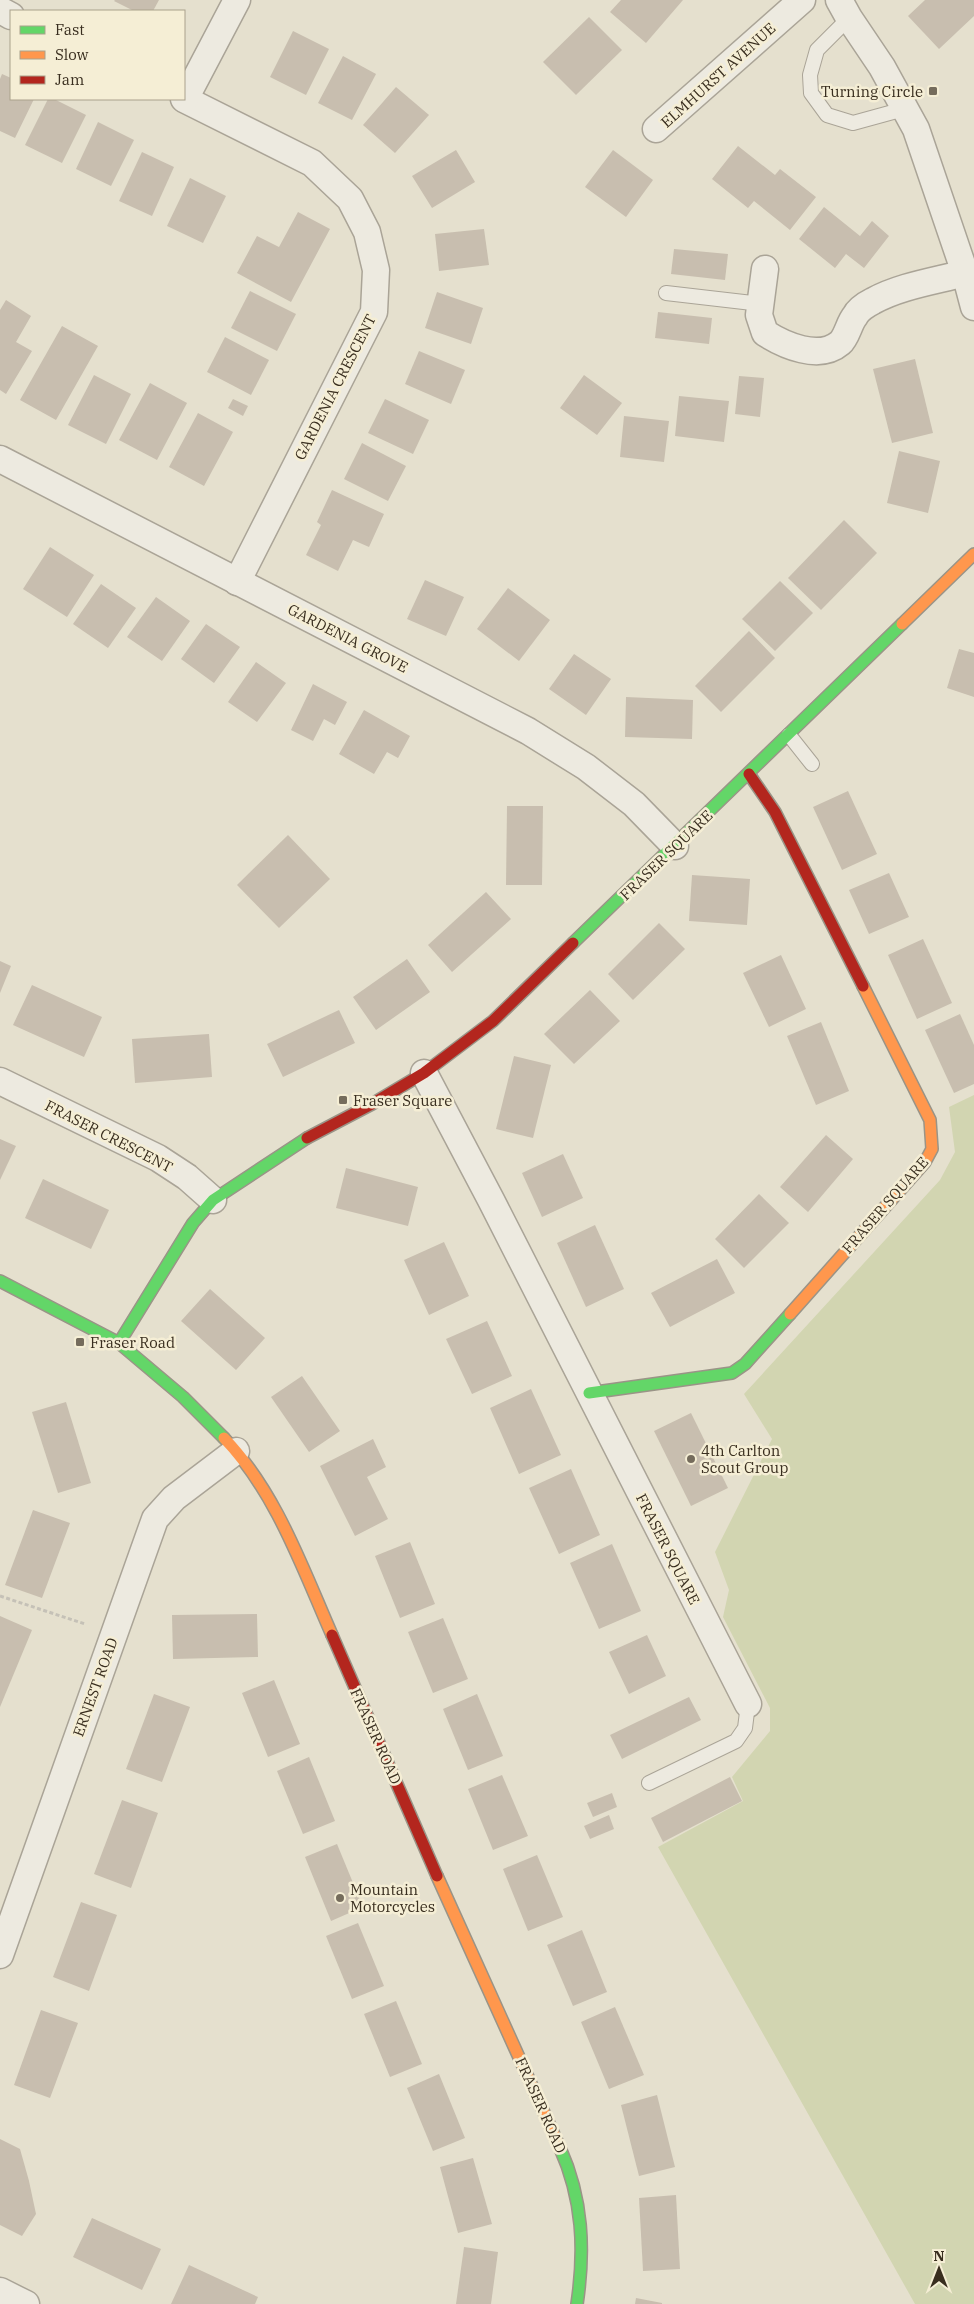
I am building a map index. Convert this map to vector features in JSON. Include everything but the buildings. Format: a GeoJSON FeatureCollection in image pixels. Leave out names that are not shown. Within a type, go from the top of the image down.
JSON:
{"type":"FeatureCollection","features":[{"type":"Feature","properties":{"kind":"street"},"geometry":{"type":"LineString","coordinates":[[185,97],[237,0]]}},
{"type":"Feature","properties":{"kind":"street","name":"ELMHURST AVENUE"},"geometry":{"type":"LineString","coordinates":[[656,129],[802,0]]}},
{"type":"Feature","properties":{"kind":"street"},"geometry":{"type":"LineString","coordinates":[[844,9],[882,67],[916,129],[965,273],[974,307]]}},
{"type":"Feature","properties":{"kind":"street","name":"GARDENIA CRESCENT"},"geometry":{"type":"LineString","coordinates":[[185,100],[312,163],[350,199],[366,232],[376,270],[374,312],[236,582]]}},
{"type":"Feature","properties":{"kind":"street"},"geometry":{"type":"LineString","coordinates":[[765,269],[760,315],[765,333],[782,343],[808,350],[828,349],[841,342],[855,314],[872,301],[892,293],[965,273]]}},
{"type":"Feature","properties":{"kind":"street","name":"GARDENIA GROVE"},"geometry":{"type":"LineString","coordinates":[[0,460],[236,582],[333,629],[528,732],[586,767],[634,804],[675,846]]}},
{"type":"Feature","properties":{"kind":"street","name":"FRASER SQUARE"},"geometry":{"type":"LineString","coordinates":[[119,1343],[193,1224],[212,1200],[314,1132],[372,1104],[424,1074],[493,1021],[789,736],[974,554]]}},
{"type":"Feature","properties":{"kind":"street","name":"FRASER SQUARE"},"geometry":{"type":"LineString","coordinates":[[589,1393],[732,1373],[745,1364],[925,1162],[932,1149],[930,1120],[775,812],[749,774]]}},
{"type":"Feature","properties":{"kind":"street","name":"FRASER SQUARE"},"geometry":{"type":"LineString","coordinates":[[424,1074],[491,1200],[748,1704]]}},
{"type":"Feature","properties":{"kind":"street","name":"FRASER CRESCENT"},"geometry":{"type":"LineString","coordinates":[[0,1081],[158,1158],[187,1177],[212,1200]]}},
{"type":"Feature","properties":{"kind":"street","name":"FRASER ROAD"},"geometry":{"type":"LineString","coordinates":[[0,1281],[119,1343],[183,1397],[236,1451],[280,1517],[576,2186],[583,2219],[581,2281],[577,2304]]}},
{"type":"Feature","properties":{"kind":"street","name":"ERNEST ROAD"},"geometry":{"type":"LineString","coordinates":[[0,1955],[155,1519],[174,1498],[236,1451]]}},
{"type":"Feature","properties":{"kind":"street"},"geometry":{"type":"LineString","coordinates":[[0,2291],[26,2304]]}},
{"type":"Feature","properties":{"kind":"lane"},"geometry":{"type":"LineString","coordinates":[[844,9],[817,50],[810,75],[811,94],[827,115],[853,123],[904,109]]}},
{"type":"Feature","properties":{"kind":"lane"},"geometry":{"type":"LineString","coordinates":[[666,294],[760,304]]}},
{"type":"Feature","properties":{"kind":"lane"},"geometry":{"type":"LineString","coordinates":[[789,736],[812,764]]}},
{"type":"Feature","properties":{"kind":"lane"},"geometry":{"type":"LineString","coordinates":[[649,1783],[736,1741],[746,1728],[748,1704]]}},
{"type":"Feature","properties":{"kind":"path"},"geometry":{"type":"LineString","coordinates":[[0,1596],[114,1634]]}},
{"type":"Feature","properties":{"kind":"green space"},"geometry":{"type":"Polygon","coordinates":[[[974,1095],[974,2304],[915,2304],[658,1847],[743,1801],[732,1777],[770,1731],[770,1708],[723,1617],[729,1590],[715,1552],[772,1439],[744,1394],[940,1180],[955,1152],[949,1107],[974,1095]]]}},
{"type":"Feature","properties":{"kind":"traffic: fast"},"geometry":{"type":"LineString","coordinates":[[573,943],[902,624]]}},
{"type":"Feature","properties":{"kind":"traffic: fast"},"geometry":{"type":"LineString","coordinates":[[119,1343],[193,1223],[213,1200],[307,1138]]}},
{"type":"Feature","properties":{"kind":"traffic: fast"},"geometry":{"type":"LineString","coordinates":[[0,1281],[119,1343],[183,1397],[224,1438]]}},
{"type":"Feature","properties":{"kind":"traffic: fast"},"geometry":{"type":"LineString","coordinates":[[589,1393],[732,1373],[745,1364],[790,1314]]}},
{"type":"Feature","properties":{"kind":"traffic: fast"},"geometry":{"type":"LineString","coordinates":[[560,2148],[568,2167],[578,2206],[581,2264],[577,2304]]}},
{"type":"Feature","properties":{"kind":"traffic: slow"},"geometry":{"type":"LineString","coordinates":[[902,624],[974,554]]}},
{"type":"Feature","properties":{"kind":"traffic: slow"},"geometry":{"type":"LineString","coordinates":[[790,1314],[925,1162],[932,1149],[930,1120],[863,986]]}},
{"type":"Feature","properties":{"kind":"traffic: slow"},"geometry":{"type":"LineString","coordinates":[[224,1438],[259,1482],[273,1506],[298,1557],[332,1635]]}},
{"type":"Feature","properties":{"kind":"traffic: slow"},"geometry":{"type":"LineString","coordinates":[[437,1876],[560,2148]]}},
{"type":"Feature","properties":{"kind":"traffic: jam"},"geometry":{"type":"LineString","coordinates":[[749,774],[775,812],[863,986]]}},
{"type":"Feature","properties":{"kind":"traffic: jam"},"geometry":{"type":"LineString","coordinates":[[307,1138],[372,1104],[424,1073],[493,1021],[573,943]]}},
{"type":"Feature","properties":{"kind":"traffic: jam"},"geometry":{"type":"LineString","coordinates":[[332,1635],[437,1876]]}},
{"type":"Feature","properties":{"kind":"place","name":"Turning Circle"},"geometry":{"type":"Point","coordinates":[933,91]}},
{"type":"Feature","properties":{"kind":"place","name":"Fraser Square"},"geometry":{"type":"Point","coordinates":[343,1100]}},
{"type":"Feature","properties":{"kind":"place","name":"Fraser Road"},"geometry":{"type":"Point","coordinates":[80,1342]}},
{"type":"Feature","properties":{"kind":"place","name":"4th Carlton Scout Group"},"geometry":{"type":"Point","coordinates":[691,1459]}},
{"type":"Feature","properties":{"kind":"place","name":"Mountain Motorcycles"},"geometry":{"type":"Point","coordinates":[340,1898]}}]}
